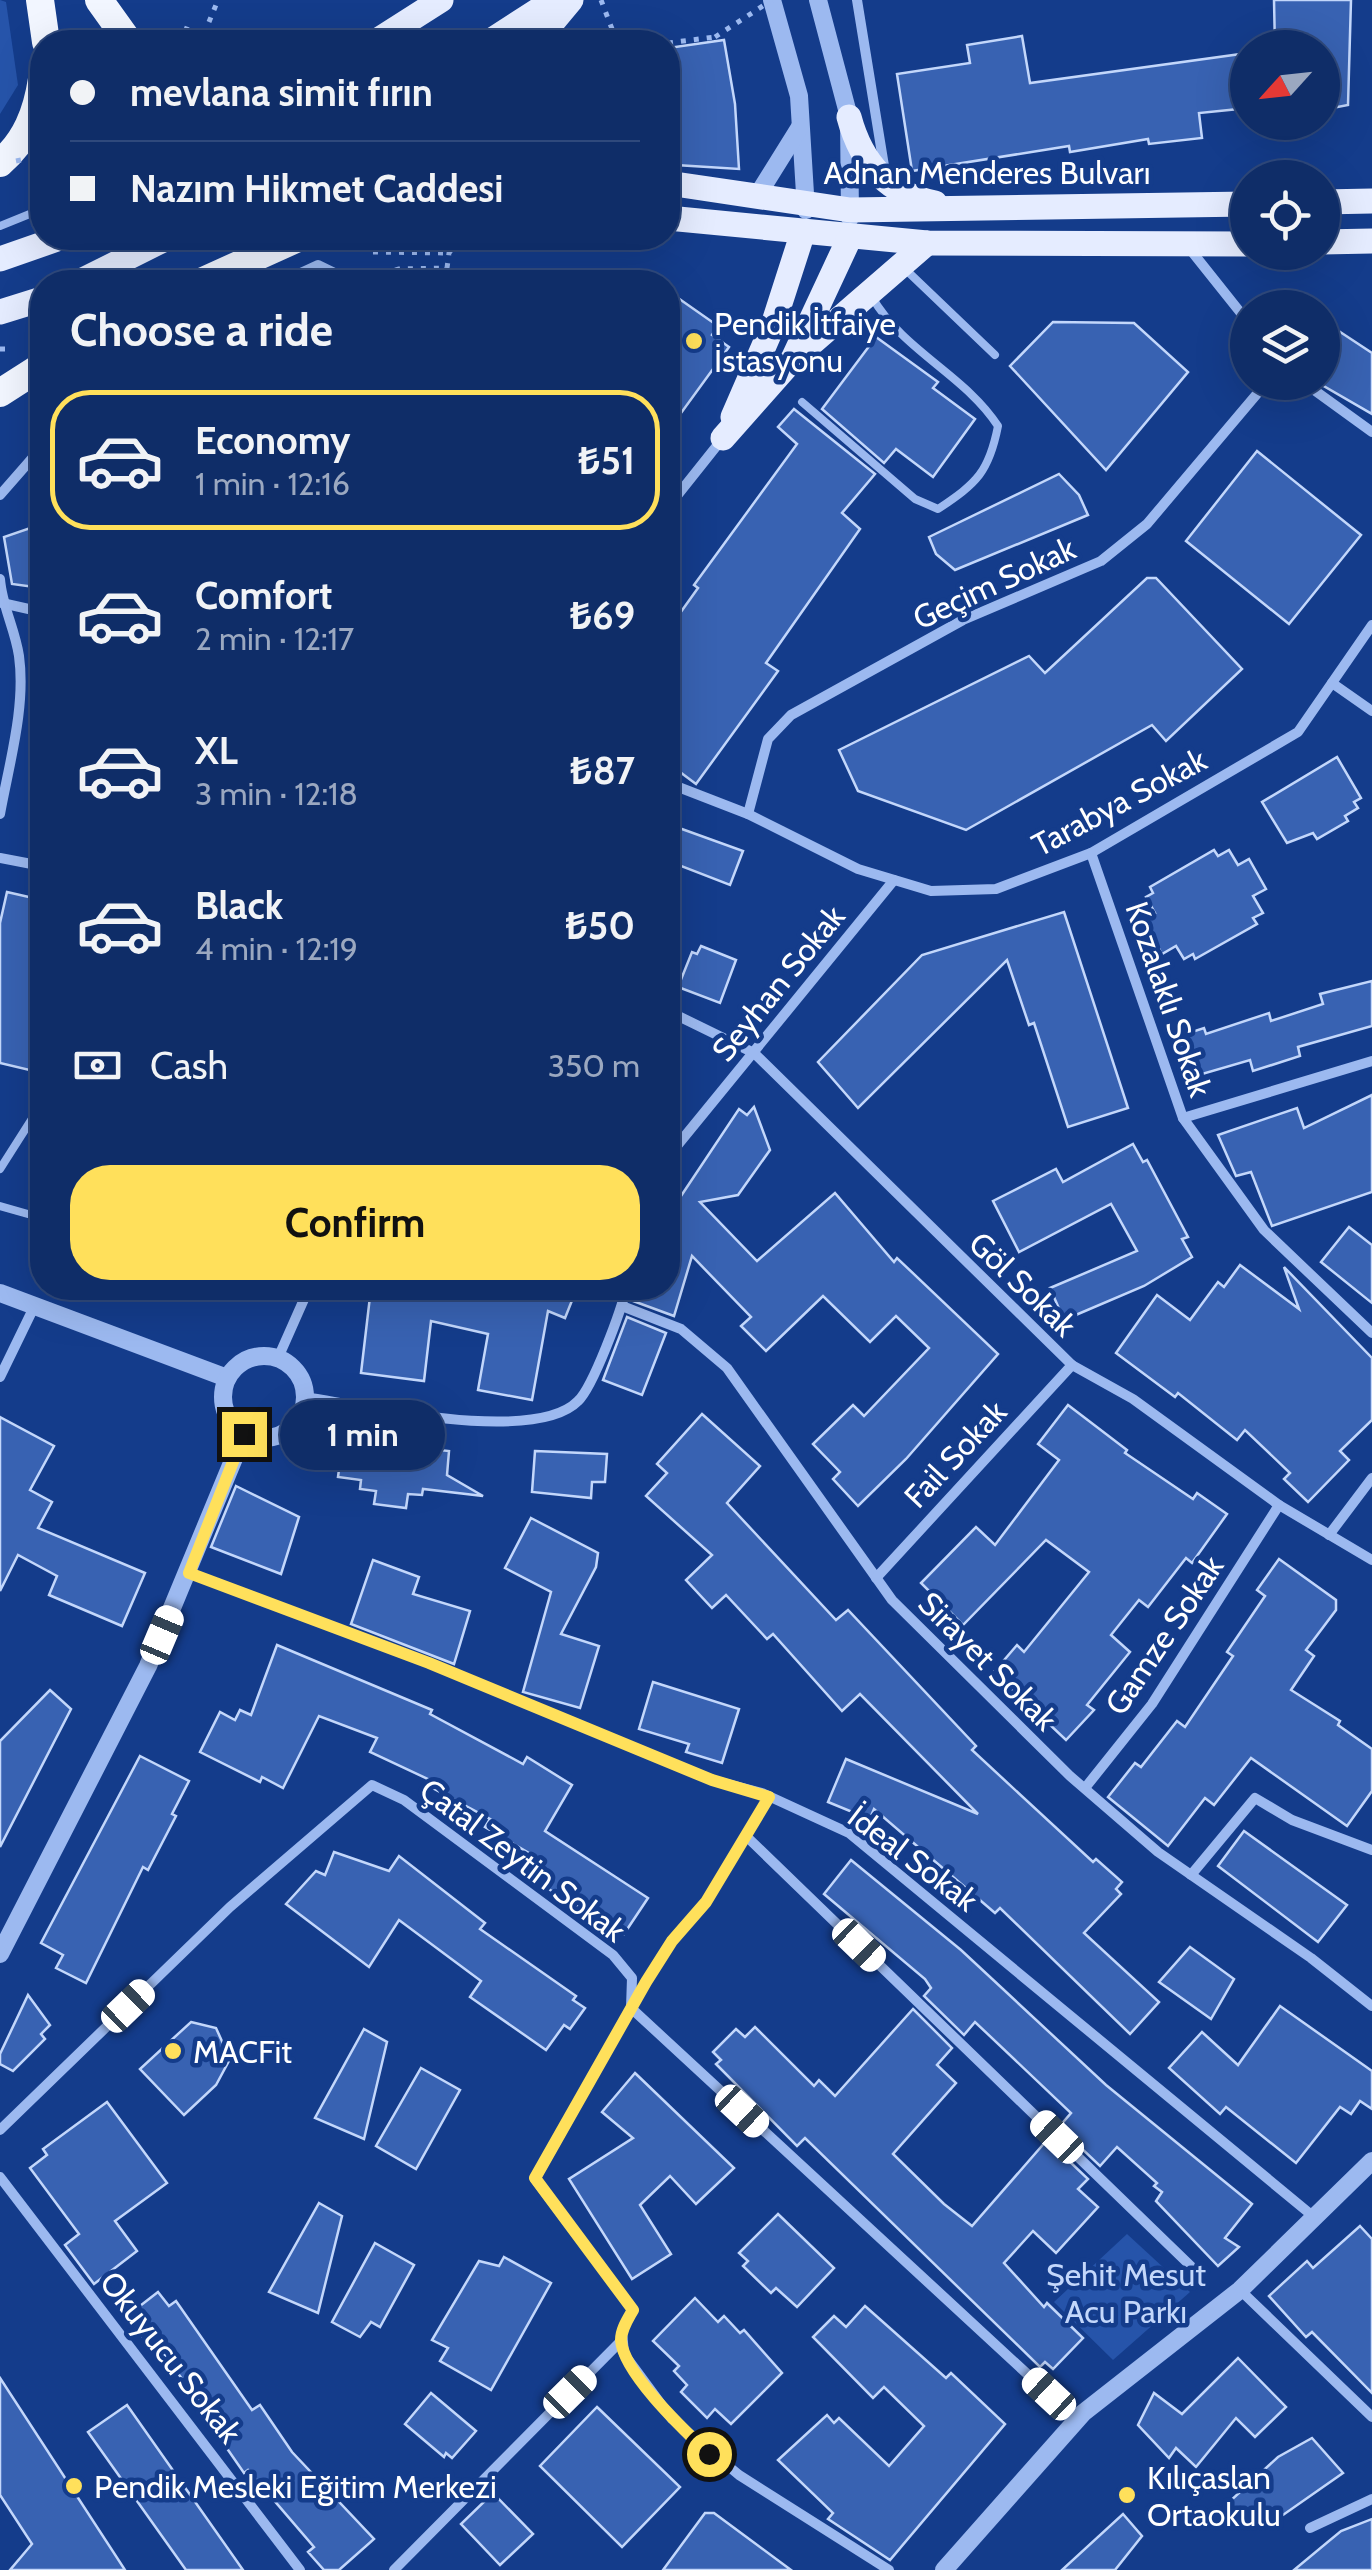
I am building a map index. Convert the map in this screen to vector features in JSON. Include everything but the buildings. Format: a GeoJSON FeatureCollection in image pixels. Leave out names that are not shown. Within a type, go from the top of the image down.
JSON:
{"type":"FeatureCollection","features":[{"type":"Feature","properties":{"kind":"highway"},"geometry":{"type":"LineString","coordinates":[[40,0],[44,30]]}},
{"type":"Feature","properties":{"kind":"highway"},"geometry":{"type":"LineString","coordinates":[[98,0],[120,30]]}},
{"type":"Feature","properties":{"kind":"highway"},"geometry":{"type":"LineString","coordinates":[[8,162],[30,124]]}},
{"type":"Feature","properties":{"kind":"highway"},"geometry":{"type":"LineString","coordinates":[[227,270],[272,250]]}},
{"type":"Feature","properties":{"kind":"highway"},"geometry":{"type":"LineString","coordinates":[[0,392],[30,373]]}},
{"type":"Feature","properties":{"kind":"main road"},"geometry":{"type":"LineString","coordinates":[[393,30],[441,0]]}},
{"type":"Feature","properties":{"kind":"main road"},"geometry":{"type":"LineString","coordinates":[[508,30],[554,0]]}},
{"type":"Feature","properties":{"kind":"main road"},"geometry":{"type":"LineString","coordinates":[[546,30],[572,0]]}},
{"type":"Feature","properties":{"kind":"main road"},"geometry":{"type":"LineString","coordinates":[[848,117],[862,156],[886,182],[916,198],[979,210]]}},
{"type":"Feature","properties":{"kind":"main road","name":"Adnan Menderes Bulvarı"},"geometry":{"type":"LineString","coordinates":[[680,185],[850,210],[1230,204]]}},
{"type":"Feature","properties":{"kind":"main road"},"geometry":{"type":"LineString","coordinates":[[1340,202],[1372,201]]}},
{"type":"Feature","properties":{"kind":"main road","name":"Adnan Menderes Bulvarı"},"geometry":{"type":"LineString","coordinates":[[680,220],[802,235],[927,243],[1230,244]]}},
{"type":"Feature","properties":{"kind":"main road"},"geometry":{"type":"LineString","coordinates":[[723,438],[773,325],[802,235]]}},
{"type":"Feature","properties":{"kind":"main road"},"geometry":{"type":"LineString","coordinates":[[792,359],[849,238]]}},
{"type":"Feature","properties":{"kind":"main road"},"geometry":{"type":"LineString","coordinates":[[1340,242],[1372,241]]}},
{"type":"Feature","properties":{"kind":"main road"},"geometry":{"type":"LineString","coordinates":[[723,438],[792,359],[927,243]]}},
{"type":"Feature","properties":{"kind":"main road"},"geometry":{"type":"LineString","coordinates":[[0,259],[30,248]]}},
{"type":"Feature","properties":{"kind":"main road"},"geometry":{"type":"LineString","coordinates":[[103,270],[143,250]]}},
{"type":"Feature","properties":{"kind":"main road"},"geometry":{"type":"LineString","coordinates":[[0,312],[30,302]]}},
{"type":"Feature","properties":{"kind":"street"},"geometry":{"type":"LineString","coordinates":[[772,0],[799,96],[807,204],[802,235]]}},
{"type":"Feature","properties":{"kind":"street"},"geometry":{"type":"LineString","coordinates":[[818,0],[848,117],[849,238]]}},
{"type":"Feature","properties":{"kind":"street"},"geometry":{"type":"LineString","coordinates":[[857,0],[886,182]]}},
{"type":"Feature","properties":{"kind":"street"},"geometry":{"type":"LineString","coordinates":[[757,196],[800,127]]}},
{"type":"Feature","properties":{"kind":"street"},"geometry":{"type":"LineString","coordinates":[[1186,245],[1230,300]]}},
{"type":"Feature","properties":{"kind":"street","name":"Geçim Sokak"},"geometry":{"type":"LineString","coordinates":[[748,814],[768,739],[792,716],[963,620],[1101,560],[1146,524],[1253,400]]}},
{"type":"Feature","properties":{"kind":"street"},"geometry":{"type":"LineString","coordinates":[[1328,400],[1372,432]]}},
{"type":"Feature","properties":{"kind":"street"},"geometry":{"type":"LineString","coordinates":[[681,490],[723,438]]}},
{"type":"Feature","properties":{"kind":"street"},"geometry":{"type":"LineString","coordinates":[[0,495],[30,460]]}},
{"type":"Feature","properties":{"kind":"street"},"geometry":{"type":"LineString","coordinates":[[0,579],[2,603],[19,653],[20,701],[0,814]]}},
{"type":"Feature","properties":{"kind":"street"},"geometry":{"type":"LineString","coordinates":[[2,603],[30,609]]}},
{"type":"Feature","properties":{"kind":"street","name":"Tarabya Sokak"},"geometry":{"type":"LineString","coordinates":[[680,788],[748,814],[858,869],[931,891],[996,889],[1090,853],[1298,732],[1372,625]]}},
{"type":"Feature","properties":{"kind":"street"},"geometry":{"type":"LineString","coordinates":[[1332,683],[1372,711]]}},
{"type":"Feature","properties":{"kind":"street","name":"Kozalaklı Sokak"},"geometry":{"type":"LineString","coordinates":[[1090,853],[1184,1118],[1264,1230],[1372,1333]]}},
{"type":"Feature","properties":{"kind":"street"},"geometry":{"type":"LineString","coordinates":[[0,858],[30,864]]}},
{"type":"Feature","properties":{"kind":"street","name":"Seyhan Sokak"},"geometry":{"type":"LineString","coordinates":[[680,1141],[894,880]]}},
{"type":"Feature","properties":{"kind":"street","name":"Göl Sokak"},"geometry":{"type":"LineString","coordinates":[[680,1017],[754,1053],[1072,1365],[1134,1399],[1279,1505],[1372,1560]]}},
{"type":"Feature","properties":{"kind":"street"},"geometry":{"type":"LineString","coordinates":[[1184,1118],[1372,1061]]}},
{"type":"Feature","properties":{"kind":"street"},"geometry":{"type":"LineString","coordinates":[[0,1292],[227,1378]]}},
{"type":"Feature","properties":{"kind":"street"},"geometry":{"type":"LineString","coordinates":[[278,1358],[304,1300]]}},
{"type":"Feature","properties":{"kind":"street"},"geometry":{"type":"LineString","coordinates":[[306,1397],[474,1422],[544,1419],[578,1402],[623,1300]]}},
{"type":"Feature","properties":{"kind":"street"},"geometry":{"type":"LineString","coordinates":[[0,1377],[36,1304]]}},
{"type":"Feature","properties":{"kind":"street","name":"Sirayet Sokak"},"geometry":{"type":"LineString","coordinates":[[622,1306],[681,1329],[727,1368],[876,1578],[975,1686],[1158,1852],[1312,1958],[1372,2006]]}},
{"type":"Feature","properties":{"kind":"street"},"geometry":{"type":"LineString","coordinates":[[251,1358],[278,1358],[299,1374],[306,1397],[299,1420],[280,1436],[268,1439],[244,1434],[227,1416],[223,1404],[227,1378],[251,1358]]}},
{"type":"Feature","properties":{"kind":"street","name":"Fail Sokak"},"geometry":{"type":"LineString","coordinates":[[876,1578],[1072,1365]]}},
{"type":"Feature","properties":{"kind":"street"},"geometry":{"type":"LineString","coordinates":[[0,1954],[148,1666],[244,1434]]}},
{"type":"Feature","properties":{"kind":"street"},"geometry":{"type":"LineString","coordinates":[[1329,1535],[1372,1478]]}},
{"type":"Feature","properties":{"kind":"street","name":"Gamze Sokak"},"geometry":{"type":"LineString","coordinates":[[1085,1788],[1152,1704],[1279,1505]]}},
{"type":"Feature","properties":{"kind":"street","name":"İdeal Sokak"},"geometry":{"type":"LineString","coordinates":[[189,1573],[446,1670],[712,1780],[769,1797],[849,1833],[1314,2216]]}},
{"type":"Feature","properties":{"kind":"street","name":"Çatal Zeytin Sokak"},"geometry":{"type":"LineString","coordinates":[[0,2130],[230,1907],[372,1785],[404,1800],[614,1954],[632,1978],[631,2008]]}},
{"type":"Feature","properties":{"kind":"street"},"geometry":{"type":"LineString","coordinates":[[394,2570],[621,2341],[633,2310],[535,2178],[672,1941],[706,1902],[769,1797]]}},
{"type":"Feature","properties":{"kind":"street"},"geometry":{"type":"LineString","coordinates":[[1191,1875],[1255,1798],[1292,1820],[1372,1850]]}},
{"type":"Feature","properties":{"kind":"street"},"geometry":{"type":"LineString","coordinates":[[746,1836],[1199,2274]]}},
{"type":"Feature","properties":{"kind":"street"},"geometry":{"type":"LineString","coordinates":[[631,2008],[1076,2419]]}},
{"type":"Feature","properties":{"kind":"street"},"geometry":{"type":"LineString","coordinates":[[944,2570],[1076,2419],[1240,2290],[1314,2216],[1368,2172]]}},
{"type":"Feature","properties":{"kind":"street","name":"Okuyucu Sokak"},"geometry":{"type":"LineString","coordinates":[[0,2177],[300,2570]]}},
{"type":"Feature","properties":{"kind":"street"},"geometry":{"type":"LineString","coordinates":[[1240,2290],[1372,2417]]}},
{"type":"Feature","properties":{"kind":"street"},"geometry":{"type":"LineString","coordinates":[[621,2341],[624,2354],[672,2419],[709,2454],[889,2570]]}},
{"type":"Feature","properties":{"kind":"street"},"geometry":{"type":"LineString","coordinates":[[1310,2528],[1372,2499]]}},
{"type":"Feature","properties":{"kind":"lane"},"geometry":{"type":"LineString","coordinates":[[0,226],[30,214]]}},
{"type":"Feature","properties":{"kind":"lane"},"geometry":{"type":"LineString","coordinates":[[901,265],[995,355]]}},
{"type":"Feature","properties":{"kind":"lane"},"geometry":{"type":"LineString","coordinates":[[802,402],[915,499],[938,509],[968,489],[991,462],[998,426],[988,410],[888,325],[869,293]]}},
{"type":"Feature","properties":{"kind":"lane"},"geometry":{"type":"LineString","coordinates":[[0,1168],[30,1122]]}},
{"type":"Feature","properties":{"kind":"lane"},"geometry":{"type":"LineString","coordinates":[[0,1206],[30,1215]]}},
{"type":"Feature","properties":{"kind":"path"},"geometry":{"type":"LineString","coordinates":[[206,30],[218,0]]}},
{"type":"Feature","properties":{"kind":"path"},"geometry":{"type":"LineString","coordinates":[[602,0],[613,30]]}},
{"type":"Feature","properties":{"kind":"path"},"geometry":{"type":"LineString","coordinates":[[680,41],[715,36],[772,0]]}},
{"type":"Feature","properties":{"kind":"path"},"geometry":{"type":"LineString","coordinates":[[184,28],[191,30]]}},
{"type":"Feature","properties":{"kind":"path"},"geometry":{"type":"LineString","coordinates":[[373,252],[450,252],[447,268],[399,269]]}},
{"type":"Feature","properties":{"kind":"green space"},"geometry":{"type":"Polygon","coordinates":[[[0,0],[6,2],[18,85],[0,114],[0,0]]]}},
{"type":"Feature","properties":{"kind":"green space","name":"Şehit Mesut Acu Parkı"},"geometry":{"type":"Polygon","coordinates":[[[1127,2234],[1190,2292],[1113,2360],[1054,2302],[1127,2234]]]}},
{"type":"Feature","properties":{"kind":"place","name":"Pendik İtfaiye İstasyonu"},"geometry":{"type":"Point","coordinates":[694,341]}},
{"type":"Feature","properties":{"kind":"place","name":"MACFit"},"geometry":{"type":"Point","coordinates":[173,2051]}},
{"type":"Feature","properties":{"kind":"place","name":"Pendik Mesleki Eğitim Merkezi"},"geometry":{"type":"Point","coordinates":[74,2486]}},
{"type":"Feature","properties":{"kind":"place","name":"Kılıçaslan Ortaokulu"},"geometry":{"type":"Point","coordinates":[1127,2495]}},
{"type":"Feature","properties":{"kind":"route"},"geometry":{"type":"LineString","coordinates":[[244,1434],[189,1573],[429,1663],[636,1745],[712,1780],[769,1797],[706,1902],[672,1941],[646,1982],[535,2178],[633,2310],[622,2331],[624,2354],[672,2419],[709,2454]]}}]}
